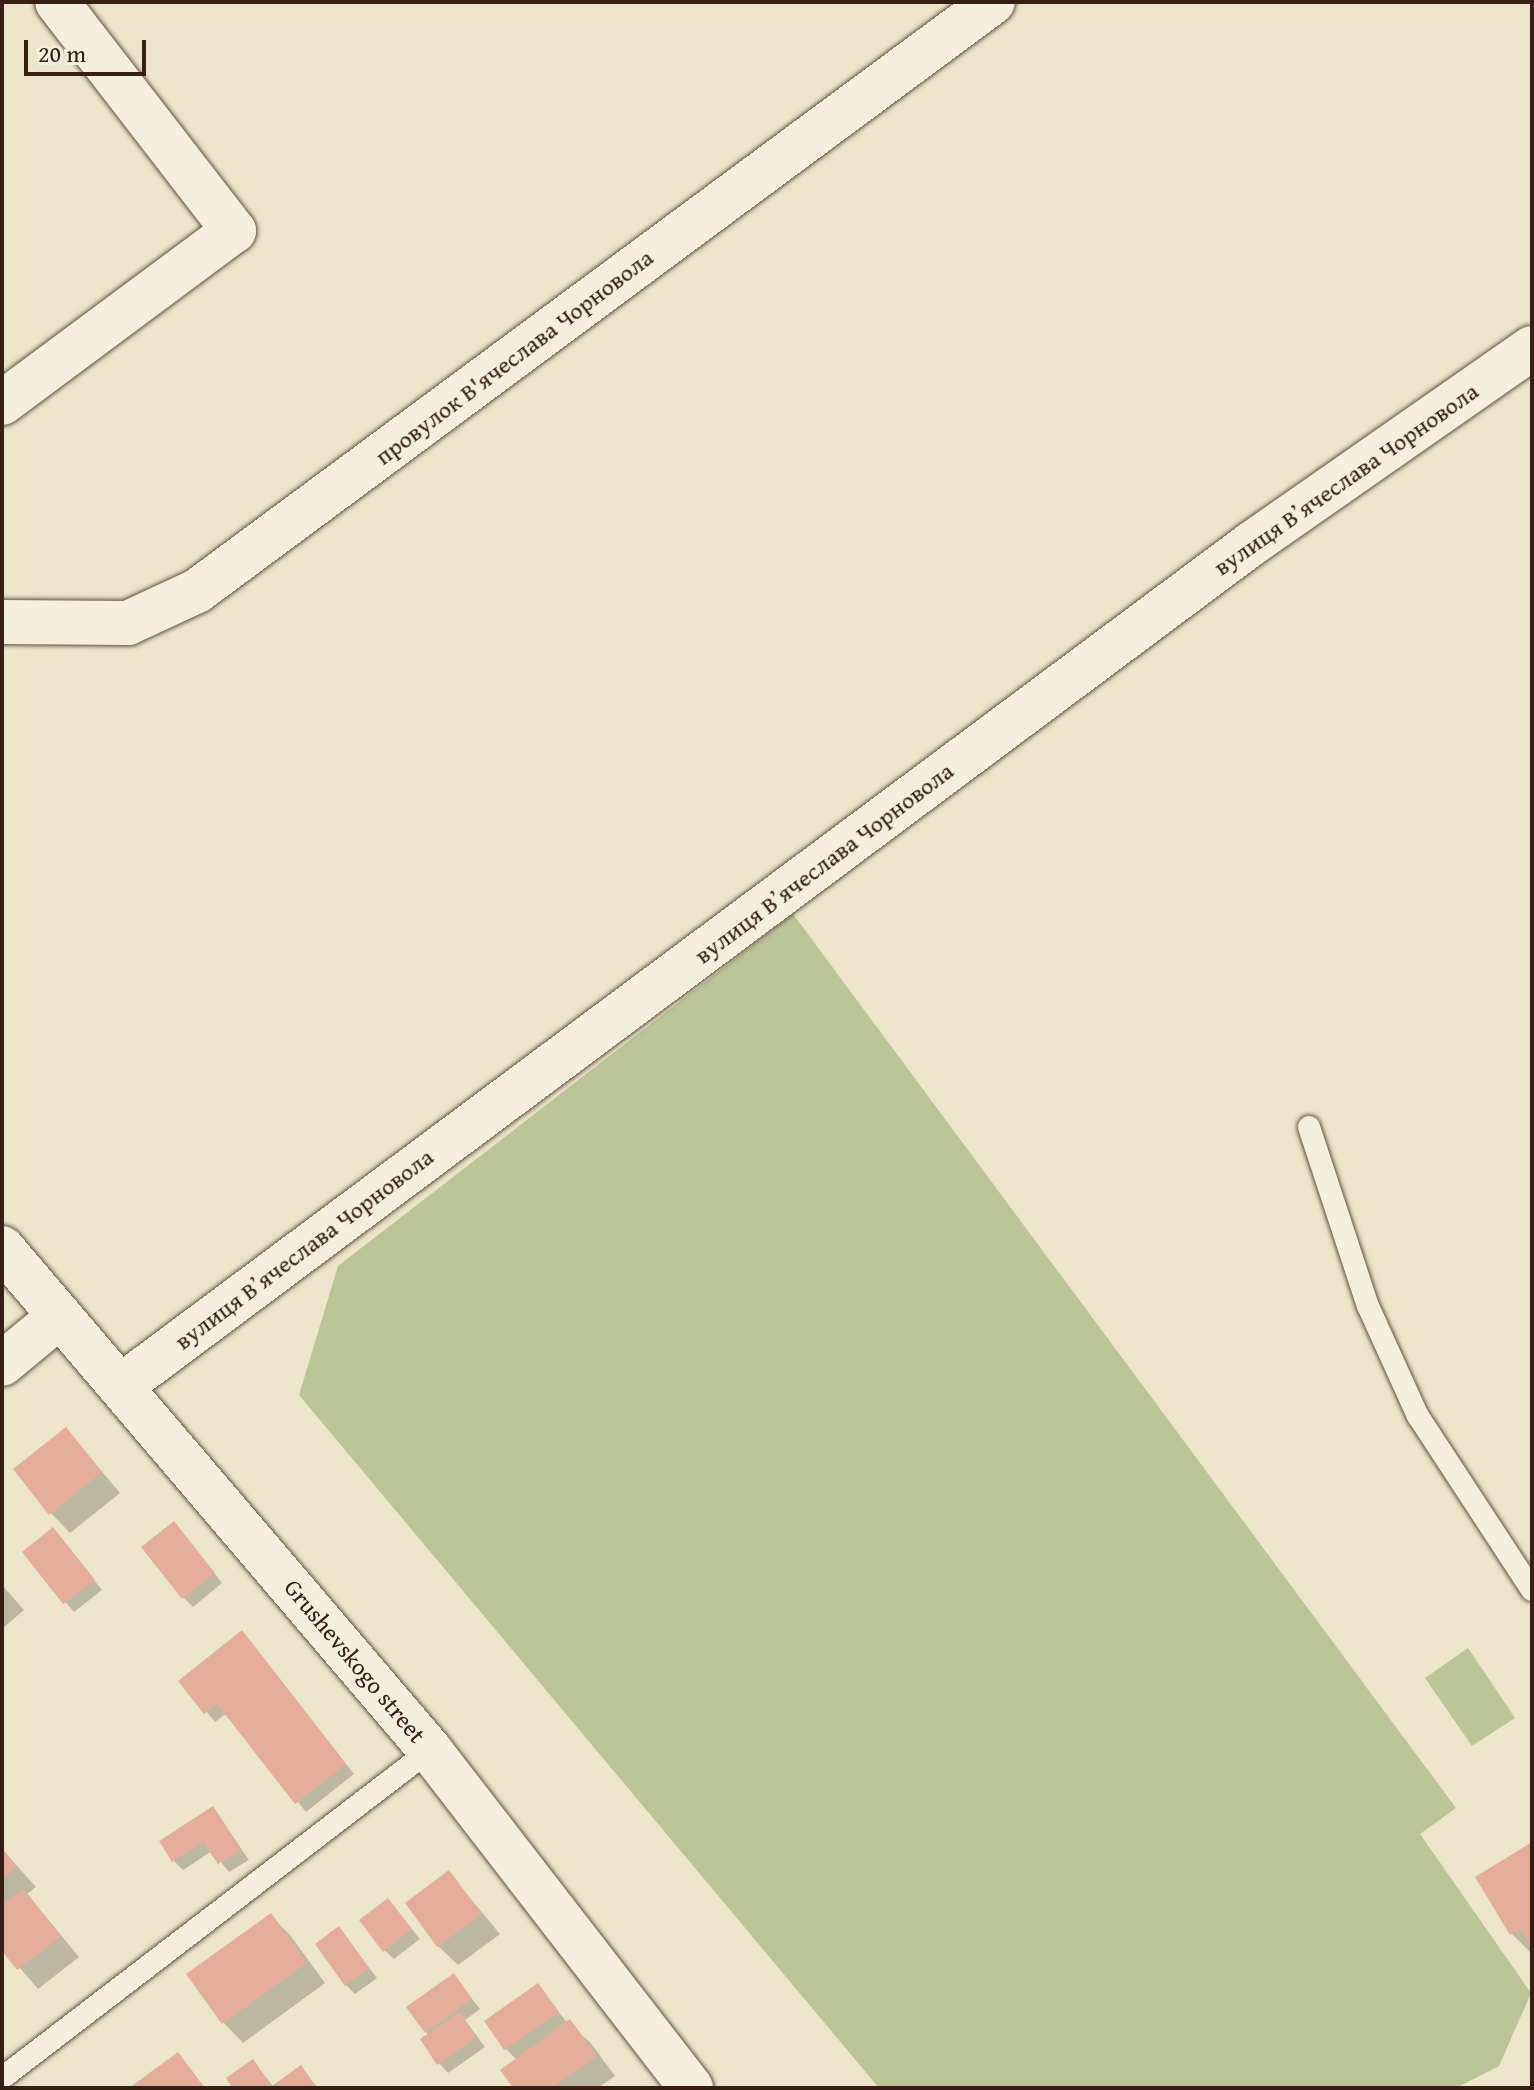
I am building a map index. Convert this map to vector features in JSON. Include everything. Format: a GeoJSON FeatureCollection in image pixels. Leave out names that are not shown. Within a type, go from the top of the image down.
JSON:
{"type":"FeatureCollection","features":[{"type":"Feature","properties":{"kind":"street"},"geometry":{"type":"LineString","coordinates":[[2,403],[234,231],[57,2]]}},
{"type":"Feature","properties":{"kind":"street","name":"провулок В'ячеслава Чорновола"},"geometry":{"type":"LineString","coordinates":[[2,622],[128,623],[197,591],[993,2]]}},
{"type":"Feature","properties":{"kind":"street","name":"вулиця Вʼячеслава Чорновола"},"geometry":{"type":"LineString","coordinates":[[121,1386],[1251,544],[1532,348]]}},
{"type":"Feature","properties":{"kind":"street","name":"Grushevskogo street"},"geometry":{"type":"LineString","coordinates":[[2,1248],[430,1750],[691,2088]]}},
{"type":"Feature","properties":{"kind":"street"},"geometry":{"type":"LineString","coordinates":[[2,1364],[60,1316]]}},
{"type":"Feature","properties":{"kind":"lane"},"geometry":{"type":"LineString","coordinates":[[1309,1127],[1368,1306],[1418,1416],[1532,1590]]}},
{"type":"Feature","properties":{"kind":"lane"},"geometry":{"type":"LineString","coordinates":[[2,2078],[430,1750]]}},
{"type":"Feature","properties":{"kind":"green space"},"geometry":{"type":"Polygon","coordinates":[[[793,914],[1456,1808],[1420,1834],[1531,1993],[1499,2066],[1456,2088],[879,2088],[299,1395],[338,1266],[793,914]]]}},
{"type":"Feature","properties":{"kind":"green space"},"geometry":{"type":"Polygon","coordinates":[[[1468,1648],[1515,1718],[1472,1746],[1425,1678],[1468,1648]]]}},
{"type":"Feature","properties":{"kind":"building"},"geometry":{"type":"Polygon","coordinates":[[[66,1427],[102,1472],[49,1515],[13,1469],[66,1427]]]}},
{"type":"Feature","properties":{"kind":"building"},"geometry":{"type":"Polygon","coordinates":[[[174,1521],[215,1573],[182,1599],[141,1547],[174,1521]]]}},
{"type":"Feature","properties":{"kind":"building"},"geometry":{"type":"Polygon","coordinates":[[[53,1527],[95,1580],[63,1604],[22,1552],[53,1527]]]}},
{"type":"Feature","properties":{"kind":"building"},"geometry":{"type":"Polygon","coordinates":[[[242,1630],[346,1764],[295,1804],[217,1704],[204,1714],[178,1681],[242,1630]]]}},
{"type":"Feature","properties":{"kind":"building"},"geometry":{"type":"Polygon","coordinates":[[[213,1806],[242,1850],[218,1864],[203,1842],[172,1862],[159,1841],[213,1806]]]}},
{"type":"Feature","properties":{"kind":"building"},"geometry":{"type":"Polygon","coordinates":[[[1532,1842],[1532,1948],[1520,1929],[1510,1935],[1475,1877],[1532,1842]]]}},
{"type":"Feature","properties":{"kind":"building"},"geometry":{"type":"Polygon","coordinates":[[[2,1848],[17,1867],[2,1879],[2,1848]]]}},
{"type":"Feature","properties":{"kind":"building"},"geometry":{"type":"Polygon","coordinates":[[[449,1870],[482,1914],[437,1947],[405,1903],[449,1870]]]}},
{"type":"Feature","properties":{"kind":"building"},"geometry":{"type":"Polygon","coordinates":[[[24,1889],[61,1937],[17,1970],[2,1951],[2,1905],[24,1889]]]}},
{"type":"Feature","properties":{"kind":"building"},"geometry":{"type":"Polygon","coordinates":[[[388,1898],[412,1929],[383,1952],[359,1920],[388,1898]]]}},
{"type":"Feature","properties":{"kind":"building"},"geometry":{"type":"Polygon","coordinates":[[[271,1913],[307,1963],[222,2024],[186,1974],[271,1913]]]}},
{"type":"Feature","properties":{"kind":"building"},"geometry":{"type":"Polygon","coordinates":[[[339,1926],[369,1968],[345,1986],[315,1944],[339,1926]]]}},
{"type":"Feature","properties":{"kind":"building"},"geometry":{"type":"Polygon","coordinates":[[[454,1973],[472,1999],[425,2033],[406,2007],[454,1973]]]}},
{"type":"Feature","properties":{"kind":"building"},"geometry":{"type":"Polygon","coordinates":[[[538,1983],[559,2012],[504,2050],[484,2021],[538,1983]]]}},
{"type":"Feature","properties":{"kind":"building"},"geometry":{"type":"Polygon","coordinates":[[[460,2012],[477,2037],[437,2065],[420,2039],[460,2012]]]}},
{"type":"Feature","properties":{"kind":"building"},"geometry":{"type":"Polygon","coordinates":[[[570,2019],[597,2056],[552,2088],[513,2088],[500,2070],[570,2019]]]}},
{"type":"Feature","properties":{"kind":"building"},"geometry":{"type":"Polygon","coordinates":[[[178,2052],[205,2088],[129,2088],[178,2052]]]}},
{"type":"Feature","properties":{"kind":"building"},"geometry":{"type":"Polygon","coordinates":[[[253,2059],[272,2086],[301,2065],[317,2088],[232,2088],[226,2078],[253,2059]]]}}]}
